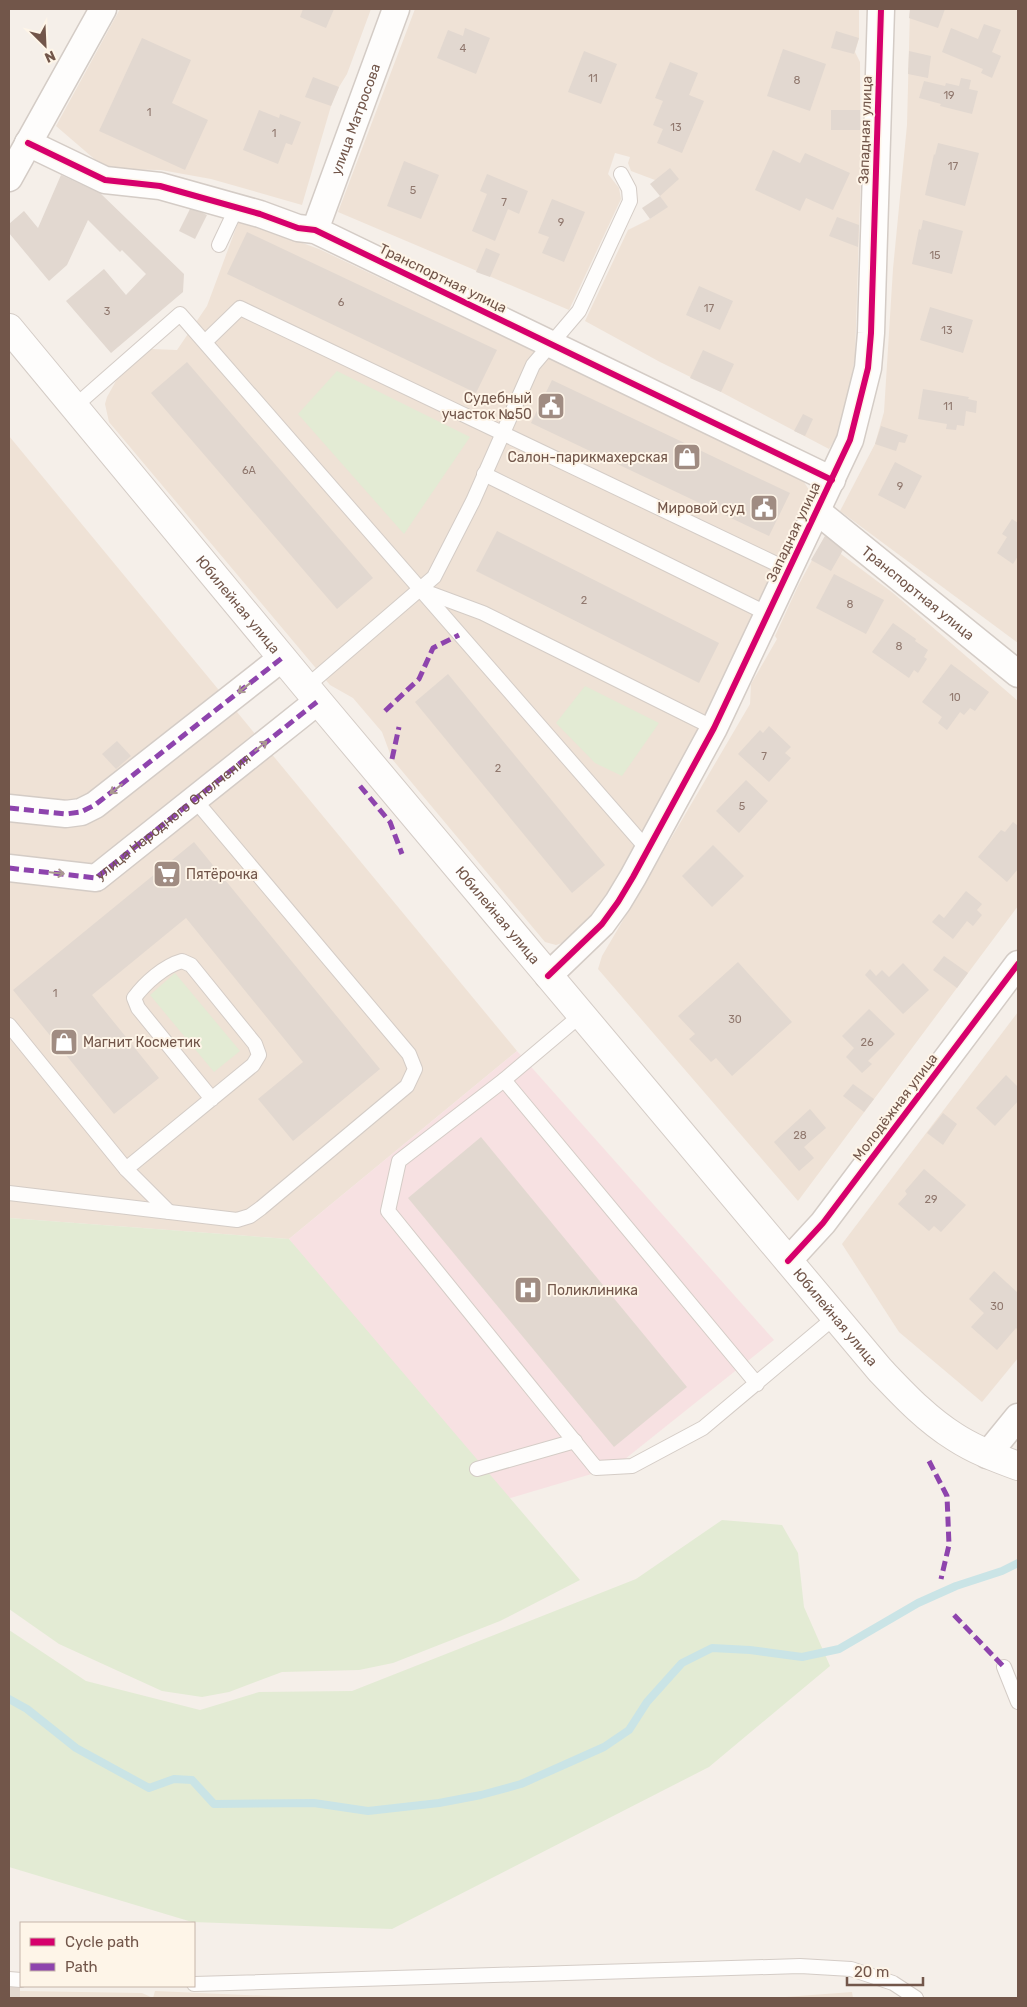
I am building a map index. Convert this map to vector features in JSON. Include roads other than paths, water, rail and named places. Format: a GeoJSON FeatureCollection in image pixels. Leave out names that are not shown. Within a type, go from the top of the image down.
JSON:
{"type":"FeatureCollection","features":[{"type":"Feature","properties":{"kind":"main road","name":"Юбилейная улица"},"geometry":{"type":"LineString","coordinates":[[9,328],[312,694],[880,1370],[918,1409],[954,1437],[987,1454],[1018,1466]]}},
{"type":"Feature","properties":{"kind":"street"},"geometry":{"type":"LineString","coordinates":[[9,178],[103,9]]}},
{"type":"Feature","properties":{"kind":"street","name":"улица Матросова"},"geometry":{"type":"LineString","coordinates":[[316,230],[396,9]]}},
{"type":"Feature","properties":{"kind":"street","name":"Западная улица"},"geometry":{"type":"LineString","coordinates":[[548,976],[602,924],[618,902],[648,850],[714,728],[850,440],[860,402],[870,350],[881,9]]}},
{"type":"Feature","properties":{"kind":"street","name":"Транспортная улица"},"geometry":{"type":"LineString","coordinates":[[28,143],[105,180],[160,186],[236,207],[298,228],[316,230],[832,480]]}},
{"type":"Feature","properties":{"kind":"street","name":"Транспортная улица"},"geometry":{"type":"LineString","coordinates":[[817,511],[1018,674]]}},
{"type":"Feature","properties":{"kind":"street"},"geometry":{"type":"LineString","coordinates":[[9,808],[66,814],[81,812],[95,805],[282,658]]}},
{"type":"Feature","properties":{"kind":"street","name":"улица Народного Ополчения"},"geometry":{"type":"LineString","coordinates":[[9,868],[96,878],[195,800],[312,694]]}},
{"type":"Feature","properties":{"kind":"street","name":"Молодёжная улица"},"geometry":{"type":"LineString","coordinates":[[788,1261],[823,1223],[1018,964]]}},
{"type":"Feature","properties":{"kind":"street"},"geometry":{"type":"LineString","coordinates":[[987,1454],[1018,1417]]}},
{"type":"Feature","properties":{"kind":"lane"},"geometry":{"type":"LineString","coordinates":[[312,694],[434,577],[472,501],[533,365],[579,312],[630,201],[629,188],[621,174]]}},
{"type":"Feature","properties":{"kind":"lane"},"geometry":{"type":"LineString","coordinates":[[219,245],[236,207]]}},
{"type":"Feature","properties":{"kind":"lane"},"geometry":{"type":"LineString","coordinates":[[206,341],[240,308],[790,570]]}},
{"type":"Feature","properties":{"kind":"lane"},"geometry":{"type":"LineString","coordinates":[[74,407],[180,314],[206,341],[420,590],[648,850]]}},
{"type":"Feature","properties":{"kind":"lane"},"geometry":{"type":"LineString","coordinates":[[484,474],[768,614]]}},
{"type":"Feature","properties":{"kind":"lane"},"geometry":{"type":"LineString","coordinates":[[420,590],[483,613],[714,728]]}},
{"type":"Feature","properties":{"kind":"lane"},"geometry":{"type":"LineString","coordinates":[[9,1193],[237,1220],[250,1216],[407,1086],[415,1069],[410,1054],[195,800]]}},
{"type":"Feature","properties":{"kind":"lane"},"geometry":{"type":"LineString","coordinates":[[126,1169],[212,1099],[253,1065],[258,1055],[255,1044],[191,965],[182,961],[172,964],[140,990],[134,998],[138,1008],[212,1099]]}},
{"type":"Feature","properties":{"kind":"lane"},"geometry":{"type":"LineString","coordinates":[[581,1015],[504,1080],[399,1161],[388,1211],[596,1468],[632,1466],[703,1428],[835,1317]]}},
{"type":"Feature","properties":{"kind":"lane"},"geometry":{"type":"LineString","coordinates":[[9,1025],[126,1169],[169,1212]]}},
{"type":"Feature","properties":{"kind":"lane"},"geometry":{"type":"LineString","coordinates":[[504,1080],[756,1384]]}},
{"type":"Feature","properties":{"kind":"lane"},"geometry":{"type":"LineString","coordinates":[[477,1470],[575,1441]]}},
{"type":"Feature","properties":{"kind":"lane"},"geometry":{"type":"LineString","coordinates":[[1004,1667],[1018,1702]]}},
{"type":"Feature","properties":{"kind":"lane"},"geometry":{"type":"LineString","coordinates":[[195,1984],[800,1966],[851,1969],[893,1983],[916,1998]]}},
{"type":"Feature","properties":{"kind":"waterway"},"geometry":{"type":"LineString","coordinates":[[9,1699],[27,1709],[76,1748],[149,1788],[174,1779],[192,1780],[214,1804],[314,1803],[368,1811],[439,1803],[481,1795],[521,1784],[604,1747],[629,1730],[647,1702],[682,1663],[712,1648],[750,1650],[802,1657],[839,1649],[918,1603],[956,1586],[1002,1571],[1018,1563]]}},
{"type":"Feature","properties":{"kind":"place","name":"Судебный участок №50"},"geometry":{"type":"Point","coordinates":[551,406]}},
{"type":"Feature","properties":{"kind":"place","name":"Салон-парикмахерская"},"geometry":{"type":"Point","coordinates":[687,457]}},
{"type":"Feature","properties":{"kind":"place","name":"Мировой суд"},"geometry":{"type":"Point","coordinates":[764,508]}},
{"type":"Feature","properties":{"kind":"place","name":"Пятёрочка"},"geometry":{"type":"Point","coordinates":[167,874]}},
{"type":"Feature","properties":{"kind":"place","name":"Магнит Косметик"},"geometry":{"type":"Point","coordinates":[64,1042]}},
{"type":"Feature","properties":{"kind":"place","name":"Поликлиника"},"geometry":{"type":"Point","coordinates":[528,1290]}}]}
